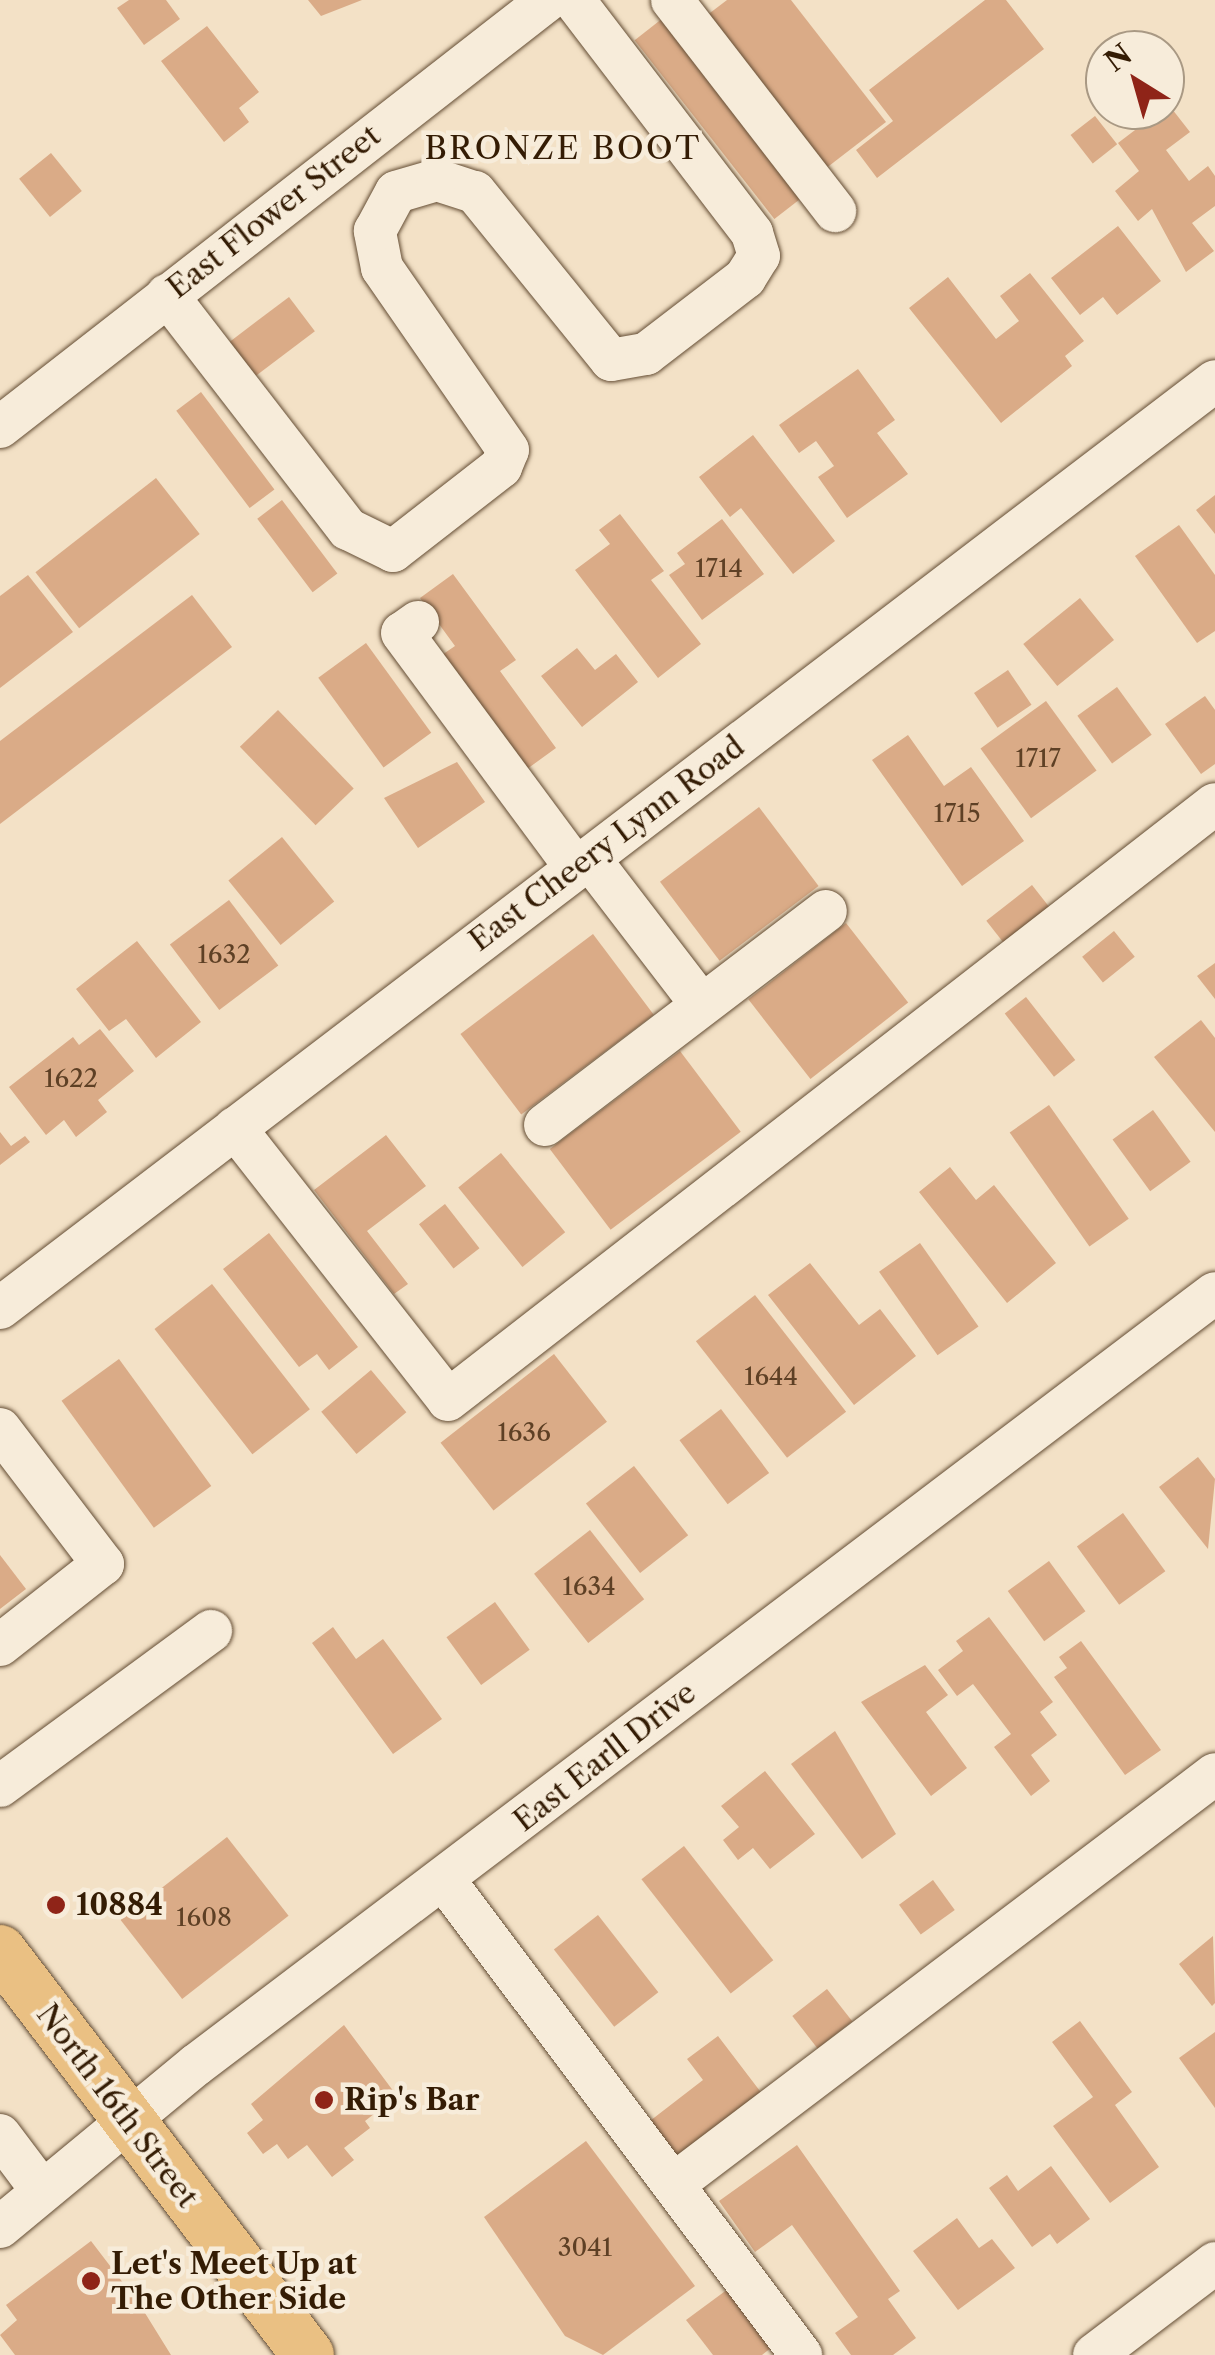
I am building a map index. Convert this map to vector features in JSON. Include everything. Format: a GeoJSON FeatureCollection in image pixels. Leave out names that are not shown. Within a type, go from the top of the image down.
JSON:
{"type":"FeatureCollection","features":[{"type":"Feature","properties":{"kind":"main road","name":"North 16th Street"},"geometry":{"type":"LineString","coordinates":[[0,1951],[308,2355]]}},
{"type":"Feature","properties":{"kind":"street","name":"East Flower Street"},"geometry":{"type":"LineString","coordinates":[[0,427],[548,0]]}},
{"type":"Feature","properties":{"kind":"street"},"geometry":{"type":"LineString","coordinates":[[167,295],[348,529],[394,551],[501,468],[508,450],[382,268],[375,230],[396,192],[436,180],[475,192],[612,360],[646,354],[745,278],[758,256],[752,233],[574,0]]}},
{"type":"Feature","properties":{"kind":"street"},"geometry":{"type":"LineString","coordinates":[[672,0],[834,211]]}},
{"type":"Feature","properties":{"kind":"street"},"geometry":{"type":"LineString","coordinates":[[361,144],[396,192]]}},
{"type":"Feature","properties":{"kind":"street","name":"East Cheery Lynn Road"},"geometry":{"type":"LineString","coordinates":[[0,1308],[1215,381]]}},
{"type":"Feature","properties":{"kind":"street"},"geometry":{"type":"LineString","coordinates":[[418,622],[402,633],[582,863],[702,1005]]}},
{"type":"Feature","properties":{"kind":"street"},"geometry":{"type":"LineString","coordinates":[[235,1128],[448,1400],[1215,804]]}},
{"type":"Feature","properties":{"kind":"street"},"geometry":{"type":"LineString","coordinates":[[546,1125],[826,911]]}},
{"type":"Feature","properties":{"kind":"street","name":"East Earll Drive"},"geometry":{"type":"LineString","coordinates":[[0,2227],[128,2120],[1215,1293]]}},
{"type":"Feature","properties":{"kind":"street"},"geometry":{"type":"LineString","coordinates":[[0,1429],[103,1564],[0,1646]]}},
{"type":"Feature","properties":{"kind":"street"},"geometry":{"type":"LineString","coordinates":[[0,1786],[212,1630]]}},
{"type":"Feature","properties":{"kind":"street"},"geometry":{"type":"LineString","coordinates":[[675,2183],[1215,1774]]}},
{"type":"Feature","properties":{"kind":"street"},"geometry":{"type":"LineString","coordinates":[[445,1881],[802,2355]]}},
{"type":"Feature","properties":{"kind":"street"},"geometry":{"type":"LineString","coordinates":[[0,2135],[42,2190]]}},
{"type":"Feature","properties":{"kind":"street"},"geometry":{"type":"LineString","coordinates":[[1094,2355],[1215,2262]]}},
{"type":"Feature","properties":{"kind":"building"},"geometry":{"type":"Polygon","coordinates":[[[129,0],[166,0],[180,19],[144,45],[117,8],[129,0]]]}},
{"type":"Feature","properties":{"kind":"building"},"geometry":{"type":"Polygon","coordinates":[[[308,0],[362,0],[321,16],[308,0]]]}},
{"type":"Feature","properties":{"kind":"building"},"geometry":{"type":"Polygon","coordinates":[[[727,0],[791,0],[886,122],[825,169],[706,16],[727,0]]]}},
{"type":"Feature","properties":{"kind":"building"},"geometry":{"type":"Polygon","coordinates":[[[985,0],[1006,0],[1044,49],[877,178],[856,150],[893,121],[869,90],[985,0]]]}},
{"type":"Feature","properties":{"kind":"building"},"geometry":{"type":"Polygon","coordinates":[[[663,18],[803,197],[774,219],[635,40],[663,18]]]}},
{"type":"Feature","properties":{"kind":"building"},"geometry":{"type":"Polygon","coordinates":[[[207,26],[259,92],[239,108],[249,122],[224,142],[161,61],[207,26]]]}},
{"type":"Feature","properties":{"kind":"building"},"geometry":{"type":"Polygon","coordinates":[[[1085,124],[1085,130],[1106,130],[1117,144],[1093,163],[1071,135],[1085,124]]]}},
{"type":"Feature","properties":{"kind":"building"},"geometry":{"type":"Polygon","coordinates":[[[1185,126],[1190,132],[1166,150],[1189,181],[1208,166],[1215,176],[1215,206],[1192,223],[1214,251],[1186,272],[1152,209],[1138,221],[1115,191],[1139,171],[1118,143],[1135,130],[1185,130],[1185,126]]]}},
{"type":"Feature","properties":{"kind":"building"},"geometry":{"type":"Polygon","coordinates":[[[51,153],[82,191],[50,217],[19,179],[51,153]]]}},
{"type":"Feature","properties":{"kind":"building"},"geometry":{"type":"Polygon","coordinates":[[[1118,226],[1161,281],[1117,315],[1103,297],[1080,315],[1051,278],[1118,226]]]}},
{"type":"Feature","properties":{"kind":"building"},"geometry":{"type":"Polygon","coordinates":[[[1030,273],[1084,341],[1065,356],[1072,366],[1001,423],[909,308],[948,277],[996,339],[1019,321],[1000,296],[1030,273]]]}},
{"type":"Feature","properties":{"kind":"building"},"geometry":{"type":"Polygon","coordinates":[[[289,297],[315,331],[255,376],[229,342],[289,297]]]}},
{"type":"Feature","properties":{"kind":"building"},"geometry":{"type":"Polygon","coordinates":[[[858,369],[895,420],[877,433],[908,474],[847,518],[818,477],[834,466],[816,441],[799,453],[779,425],[858,369]]]}},
{"type":"Feature","properties":{"kind":"building"},"geometry":{"type":"Polygon","coordinates":[[[201,392],[274,489],[250,508],[176,411],[201,392]]]}},
{"type":"Feature","properties":{"kind":"building"},"geometry":{"type":"Polygon","coordinates":[[[753,435],[835,541],[793,574],[741,508],[730,517],[699,477],[753,435]]]}},
{"type":"Feature","properties":{"kind":"building"},"geometry":{"type":"Polygon","coordinates":[[[156,478],[200,534],[79,628],[35,572],[156,478]]]}},
{"type":"Feature","properties":{"kind":"building"},"geometry":{"type":"Polygon","coordinates":[[[1215,495],[1215,534],[1196,510],[1215,495]]]}},
{"type":"Feature","properties":{"kind":"building"},"geometry":{"type":"Polygon","coordinates":[[[282,500],[337,573],[313,592],[257,519],[282,500]]]}},
{"type":"Feature","properties":{"kind":"building"},"geometry":{"type":"Polygon","coordinates":[[[620,514],[664,571],[651,580],[701,644],[658,678],[575,570],[610,544],[599,530],[620,514]]]}},
{"type":"Feature","properties":{"kind":"building"},"geometry":{"type":"Polygon","coordinates":[[[722,519],[764,574],[702,620],[669,575],[685,564],[677,553],[722,519]]]}},
{"type":"Feature","properties":{"kind":"building"},"geometry":{"type":"Polygon","coordinates":[[[1179,525],[1215,575],[1215,631],[1197,643],[1135,556],[1179,525]]]}},
{"type":"Feature","properties":{"kind":"building"},"geometry":{"type":"Polygon","coordinates":[[[453,574],[516,660],[500,671],[556,748],[516,777],[433,661],[455,646],[420,598],[453,574]]]}},
{"type":"Feature","properties":{"kind":"building"},"geometry":{"type":"Polygon","coordinates":[[[28,575],[73,632],[0,688],[0,596],[28,575]]]}},
{"type":"Feature","properties":{"kind":"building"},"geometry":{"type":"Polygon","coordinates":[[[192,595],[232,647],[0,824],[0,741],[192,595]]]}},
{"type":"Feature","properties":{"kind":"building"},"geometry":{"type":"Polygon","coordinates":[[[1080,598],[1114,640],[1057,686],[1023,644],[1080,598]]]}},
{"type":"Feature","properties":{"kind":"building"},"geometry":{"type":"Polygon","coordinates":[[[366,643],[431,733],[384,767],[318,678],[366,643]]]}},
{"type":"Feature","properties":{"kind":"building"},"geometry":{"type":"Polygon","coordinates":[[[577,648],[595,670],[616,654],[638,682],[582,727],[541,676],[577,648]]]}},
{"type":"Feature","properties":{"kind":"building"},"geometry":{"type":"Polygon","coordinates":[[[1008,670],[1031,705],[997,728],[974,693],[1008,670]]]}},
{"type":"Feature","properties":{"kind":"building"},"geometry":{"type":"Polygon","coordinates":[[[1117,687],[1152,735],[1112,764],[1077,716],[1117,687]]]}},
{"type":"Feature","properties":{"kind":"building"},"geometry":{"type":"Polygon","coordinates":[[[1205,696],[1215,710],[1215,764],[1201,774],[1165,724],[1205,696]]]}},
{"type":"Feature","properties":{"kind":"building"},"geometry":{"type":"Polygon","coordinates":[[[1046,701],[1097,771],[1031,818],[980,749],[1046,701]]]}},
{"type":"Feature","properties":{"kind":"building"},"geometry":{"type":"Polygon","coordinates":[[[278,710],[354,788],[316,825],[240,747],[278,710]]]}},
{"type":"Feature","properties":{"kind":"building"},"geometry":{"type":"Polygon","coordinates":[[[908,735],[944,786],[971,767],[1024,841],[962,886],[872,760],[908,735]]]}},
{"type":"Feature","properties":{"kind":"building"},"geometry":{"type":"Polygon","coordinates":[[[457,762],[485,802],[418,848],[384,798],[457,762]]]}},
{"type":"Feature","properties":{"kind":"building"},"geometry":{"type":"Polygon","coordinates":[[[759,807],[819,886],[720,961],[660,882],[759,807]]]}},
{"type":"Feature","properties":{"kind":"building"},"geometry":{"type":"Polygon","coordinates":[[[282,837],[334,902],[281,945],[228,880],[282,837]]]}},
{"type":"Feature","properties":{"kind":"building"},"geometry":{"type":"Polygon","coordinates":[[[1032,885],[1050,908],[1004,944],[986,921],[1032,885]]]}},
{"type":"Feature","properties":{"kind":"building"},"geometry":{"type":"Polygon","coordinates":[[[229,900],[278,965],[219,1010],[170,945],[229,900]]]}},
{"type":"Feature","properties":{"kind":"building"},"geometry":{"type":"Polygon","coordinates":[[[846,923],[908,1003],[810,1079],[748,999],[846,923]]]}},
{"type":"Feature","properties":{"kind":"building"},"geometry":{"type":"Polygon","coordinates":[[[1114,931],[1135,957],[1103,982],[1082,957],[1114,931]]]}},
{"type":"Feature","properties":{"kind":"building"},"geometry":{"type":"Polygon","coordinates":[[[593,934],[654,1015],[521,1115],[460,1034],[593,934]]]}},
{"type":"Feature","properties":{"kind":"building"},"geometry":{"type":"Polygon","coordinates":[[[137,941],[201,1022],[156,1058],[126,1019],[109,1031],[76,989],[137,941]]]}},
{"type":"Feature","properties":{"kind":"building"},"geometry":{"type":"Polygon","coordinates":[[[1215,963],[1215,999],[1197,976],[1215,963]]]}},
{"type":"Feature","properties":{"kind":"building"},"geometry":{"type":"Polygon","coordinates":[[[1026,997],[1075,1060],[1054,1077],[1005,1014],[1026,997]]]}},
{"type":"Feature","properties":{"kind":"building"},"geometry":{"type":"Polygon","coordinates":[[[1201,1020],[1215,1038],[1215,1132],[1154,1057],[1201,1020]]]}},
{"type":"Feature","properties":{"kind":"building"},"geometry":{"type":"Polygon","coordinates":[[[100,1029],[134,1071],[98,1100],[107,1112],[76,1137],[64,1120],[46,1135],[9,1087],[73,1037],[79,1045],[100,1029]]]}},
{"type":"Feature","properties":{"kind":"building"},"geometry":{"type":"Polygon","coordinates":[[[680,1051],[741,1132],[611,1230],[550,1149],[680,1051]]]}},
{"type":"Feature","properties":{"kind":"building"},"geometry":{"type":"Polygon","coordinates":[[[1049,1105],[1129,1219],[1089,1246],[1010,1133],[1049,1105]]]}},
{"type":"Feature","properties":{"kind":"building"},"geometry":{"type":"Polygon","coordinates":[[[1153,1110],[1191,1162],[1150,1191],[1113,1139],[1153,1110]]]}},
{"type":"Feature","properties":{"kind":"building"},"geometry":{"type":"Polygon","coordinates":[[[0,1132],[11,1146],[25,1136],[30,1142],[0,1165],[0,1132]]]}},
{"type":"Feature","properties":{"kind":"building"},"geometry":{"type":"Polygon","coordinates":[[[386,1135],[426,1186],[367,1231],[408,1284],[394,1294],[314,1190],[386,1135]]]}},
{"type":"Feature","properties":{"kind":"building"},"geometry":{"type":"Polygon","coordinates":[[[501,1153],[565,1232],[522,1267],[458,1188],[501,1153]]]}},
{"type":"Feature","properties":{"kind":"building"},"geometry":{"type":"Polygon","coordinates":[[[950,1167],[976,1200],[994,1185],[1056,1263],[1007,1303],[919,1192],[950,1167]]]}},
{"type":"Feature","properties":{"kind":"building"},"geometry":{"type":"Polygon","coordinates":[[[445,1204],[479,1248],[453,1268],[419,1224],[445,1204]]]}},
{"type":"Feature","properties":{"kind":"building"},"geometry":{"type":"Polygon","coordinates":[[[269,1233],[358,1347],[329,1370],[317,1354],[299,1367],[223,1269],[269,1233]]]}},
{"type":"Feature","properties":{"kind":"building"},"geometry":{"type":"Polygon","coordinates":[[[920,1243],[979,1327],[938,1355],[879,1272],[920,1243]]]}},
{"type":"Feature","properties":{"kind":"building"},"geometry":{"type":"Polygon","coordinates":[[[810,1263],[859,1325],[880,1309],[916,1356],[854,1405],[768,1295],[810,1263]]]}},
{"type":"Feature","properties":{"kind":"building"},"geometry":{"type":"Polygon","coordinates":[[[212,1284],[310,1409],[252,1454],[154,1329],[212,1284]]]}},
{"type":"Feature","properties":{"kind":"building"},"geometry":{"type":"Polygon","coordinates":[[[755,1295],[846,1412],[787,1458],[696,1341],[755,1295]]]}},
{"type":"Feature","properties":{"kind":"building"},"geometry":{"type":"Polygon","coordinates":[[[554,1354],[607,1422],[493,1510],[441,1443],[554,1354]]]}},
{"type":"Feature","properties":{"kind":"building"},"geometry":{"type":"Polygon","coordinates":[[[119,1359],[211,1486],[154,1528],[62,1401],[119,1359]]]}},
{"type":"Feature","properties":{"kind":"building"},"geometry":{"type":"Polygon","coordinates":[[[371,1370],[406,1412],[357,1454],[321,1412],[371,1370]]]}},
{"type":"Feature","properties":{"kind":"building"},"geometry":{"type":"Polygon","coordinates":[[[721,1409],[769,1473],[728,1504],[679,1440],[721,1409]]]}},
{"type":"Feature","properties":{"kind":"building"},"geometry":{"type":"Polygon","coordinates":[[[1198,1457],[1215,1479],[1208,1549],[1159,1487],[1198,1457]]]}},
{"type":"Feature","properties":{"kind":"building"},"geometry":{"type":"Polygon","coordinates":[[[634,1466],[688,1535],[640,1573],[586,1504],[634,1466]]]}},
{"type":"Feature","properties":{"kind":"building"},"geometry":{"type":"Polygon","coordinates":[[[1123,1513],[1165,1571],[1119,1605],[1077,1547],[1123,1513]]]}},
{"type":"Feature","properties":{"kind":"building"},"geometry":{"type":"Polygon","coordinates":[[[590,1530],[644,1599],[588,1643],[534,1574],[590,1530]]]}},
{"type":"Feature","properties":{"kind":"building"},"geometry":{"type":"Polygon","coordinates":[[[0,1555],[26,1589],[0,1609],[0,1555]]]}},
{"type":"Feature","properties":{"kind":"building"},"geometry":{"type":"Polygon","coordinates":[[[1049,1561],[1085,1611],[1044,1641],[1008,1591],[1049,1561]]]}},
{"type":"Feature","properties":{"kind":"building"},"geometry":{"type":"Polygon","coordinates":[[[495,1602],[530,1650],[481,1685],[446,1637],[495,1602]]]}},
{"type":"Feature","properties":{"kind":"building"},"geometry":{"type":"Polygon","coordinates":[[[989,1617],[1053,1702],[1040,1712],[1057,1735],[1031,1755],[1050,1781],[1031,1796],[994,1747],[1011,1734],[973,1684],[957,1696],[938,1670],[963,1651],[956,1641],[989,1617]]]}},
{"type":"Feature","properties":{"kind":"building"},"geometry":{"type":"Polygon","coordinates":[[[333,1627],[356,1659],[383,1639],[442,1719],[393,1754],[312,1643],[333,1627]]]}},
{"type":"Feature","properties":{"kind":"building"},"geometry":{"type":"Polygon","coordinates":[[[1081,1641],[1161,1750],[1125,1775],[1054,1677],[1067,1668],[1059,1657],[1081,1641]]]}},
{"type":"Feature","properties":{"kind":"building"},"geometry":{"type":"Polygon","coordinates":[[[925,1665],[948,1695],[926,1712],[967,1768],[931,1796],[861,1702],[925,1665]]]}},
{"type":"Feature","properties":{"kind":"building"},"geometry":{"type":"Polygon","coordinates":[[[835,1731],[896,1834],[862,1859],[791,1764],[835,1731]]]}},
{"type":"Feature","properties":{"kind":"building"},"geometry":{"type":"Polygon","coordinates":[[[765,1771],[815,1834],[770,1869],[753,1848],[738,1860],[723,1840],[739,1827],[721,1806],[765,1771]]]}},
{"type":"Feature","properties":{"kind":"building"},"geometry":{"type":"Polygon","coordinates":[[[227,1837],[289,1916],[182,1999],[121,1920],[227,1837]]]}},
{"type":"Feature","properties":{"kind":"building"},"geometry":{"type":"Polygon","coordinates":[[[684,1846],[773,1960],[731,1994],[641,1879],[684,1846]]]}},
{"type":"Feature","properties":{"kind":"building"},"geometry":{"type":"Polygon","coordinates":[[[933,1880],[955,1910],[921,1935],[899,1905],[933,1880]]]}},
{"type":"Feature","properties":{"kind":"building"},"geometry":{"type":"Polygon","coordinates":[[[598,1915],[658,1992],[614,2027],[554,1949],[598,1915]]]}},
{"type":"Feature","properties":{"kind":"building"},"geometry":{"type":"Polygon","coordinates":[[[1213,1936],[1215,2003],[1212,2006],[1179,1964],[1213,1936]]]}},
{"type":"Feature","properties":{"kind":"building"},"geometry":{"type":"Polygon","coordinates":[[[827,1989],[852,2021],[818,2048],[792,2016],[827,1989]]]}},
{"type":"Feature","properties":{"kind":"building"},"geometry":{"type":"Polygon","coordinates":[[[1080,2021],[1132,2092],[1115,2105],[1159,2167],[1110,2203],[1053,2126],[1093,2097],[1052,2042],[1080,2021]]]}},
{"type":"Feature","properties":{"kind":"building","name":"Rip's Bar"},"geometry":{"type":"Polygon","coordinates":[[[344,2025],[397,2096],[365,2121],[370,2128],[344,2148],[354,2160],[332,2177],[307,2145],[288,2159],[277,2144],[263,2154],[247,2133],[263,2120],[251,2104],[344,2025]]]}},
{"type":"Feature","properties":{"kind":"building"},"geometry":{"type":"Polygon","coordinates":[[[1215,2032],[1215,2108],[1179,2058],[1215,2032]]]}},
{"type":"Feature","properties":{"kind":"building"},"geometry":{"type":"Polygon","coordinates":[[[718,2036],[763,2095],[675,2162],[646,2124],[703,2080],[687,2059],[718,2036]]]}},
{"type":"Feature","properties":{"kind":"building"},"geometry":{"type":"Polygon","coordinates":[[[586,2141],[695,2286],[603,2355],[565,2336],[484,2217],[586,2141]]]}},
{"type":"Feature","properties":{"kind":"building"},"geometry":{"type":"Polygon","coordinates":[[[797,2145],[900,2291],[888,2299],[916,2338],[893,2355],[851,2355],[835,2333],[858,2317],[792,2225],[755,2252],[719,2201],[797,2145]]]}},
{"type":"Feature","properties":{"kind":"building"},"geometry":{"type":"Polygon","coordinates":[[[1051,2166],[1090,2219],[1057,2244],[1050,2234],[1032,2247],[989,2188],[1007,2175],[1018,2191],[1051,2166]]]}},
{"type":"Feature","properties":{"kind":"building"},"geometry":{"type":"Polygon","coordinates":[[[957,2218],[979,2248],[992,2239],[1015,2268],[958,2310],[913,2251],[957,2218]]]}},
{"type":"Feature","properties":{"kind":"building"},"geometry":{"type":"Polygon","coordinates":[[[91,2241],[140,2305],[171,2355],[15,2355],[0,2335],[17,2320],[6,2305],[91,2241]]]}},
{"type":"Feature","properties":{"kind":"building"},"geometry":{"type":"Polygon","coordinates":[[[728,2289],[772,2347],[762,2355],[713,2355],[686,2320],[728,2289]]]}},
{"type":"Feature","properties":{"kind":"place","name":"10884"},"geometry":{"type":"Point","coordinates":[56,1905]}},
{"type":"Feature","properties":{"kind":"place","name":"Rip's Bar"},"geometry":{"type":"Point","coordinates":[324,2100]}},
{"type":"Feature","properties":{"kind":"place","name":"Let's Meet Up at The Other Side"},"geometry":{"type":"Point","coordinates":[91,2281]}},
{"type":"Feature","properties":{"kind":"district","name":"BRONZE BOOT"},"geometry":{"type":"Point","coordinates":[563,148]}}]}
